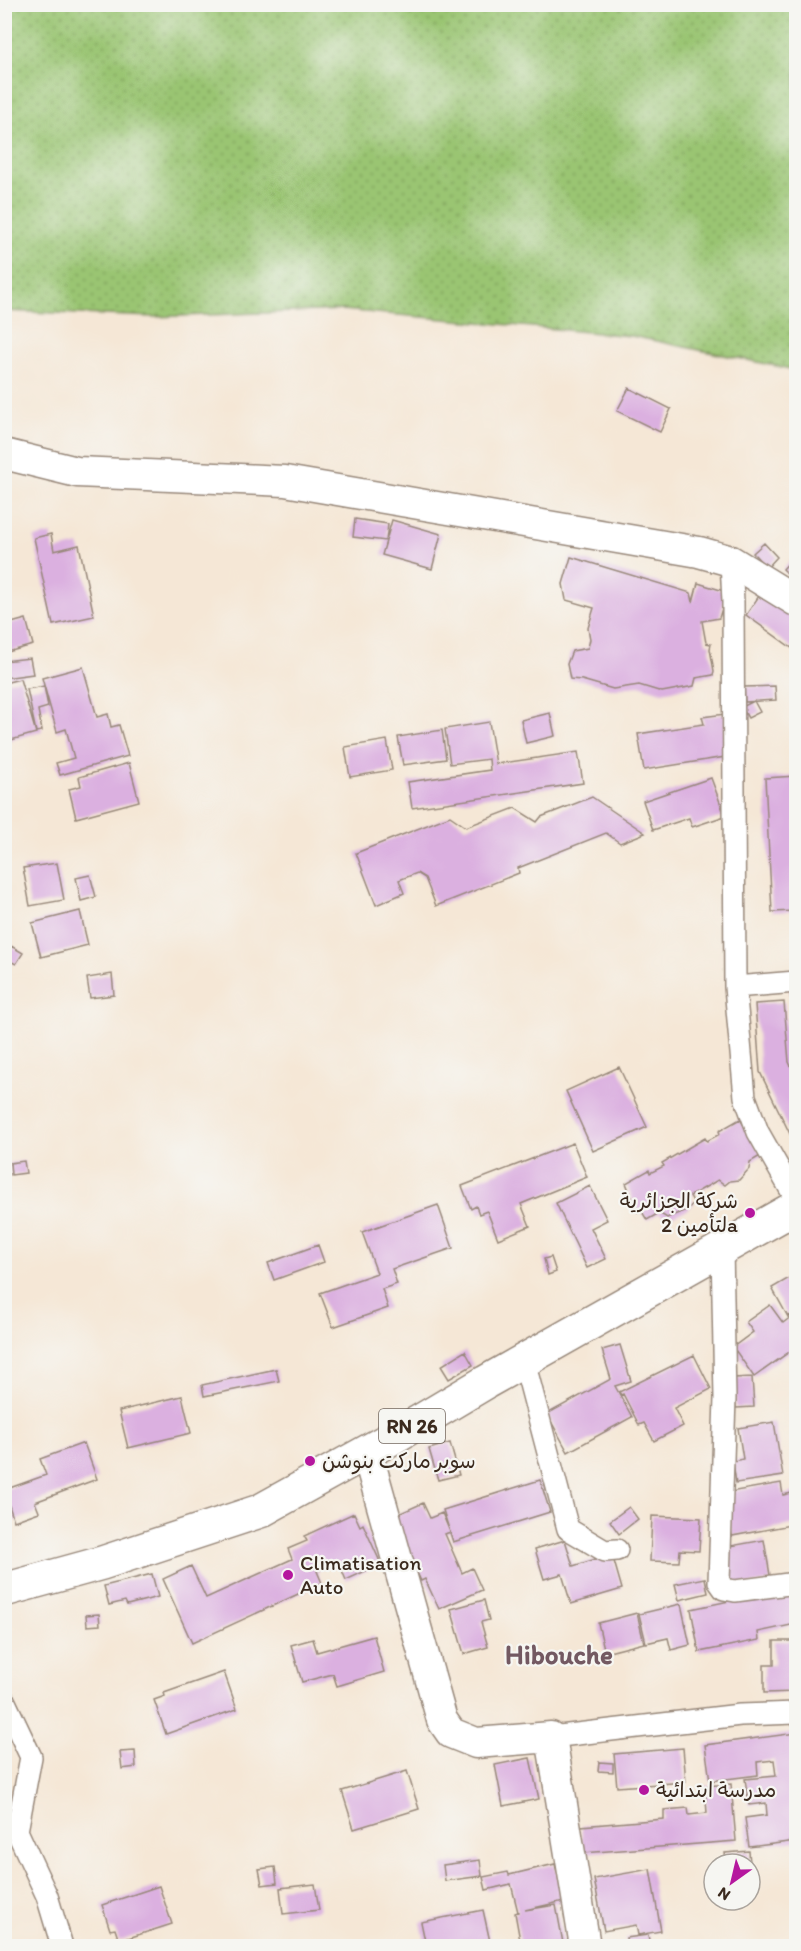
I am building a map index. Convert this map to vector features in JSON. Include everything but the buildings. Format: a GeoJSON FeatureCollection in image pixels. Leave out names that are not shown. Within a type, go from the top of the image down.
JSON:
{"type":"FeatureCollection","features":[{"type":"Feature","properties":{"kind":"main road","name":"RN 26"},"geometry":{"type":"LineString","coordinates":[[4,1590],[102,1563],[260,1511],[796,1207]]}},
{"type":"Feature","properties":{"kind":"street"},"geometry":{"type":"LineString","coordinates":[[4,454],[77,472],[285,481],[699,552],[731,561],[796,601]]}},
{"type":"Feature","properties":{"kind":"street"},"geometry":{"type":"LineString","coordinates":[[731,561],[735,987],[746,1097],[758,1132],[796,1199]]}},
{"type":"Feature","properties":{"kind":"street"},"geometry":{"type":"LineString","coordinates":[[735,987],[796,982]]}},
{"type":"Feature","properties":{"kind":"street"},"geometry":{"type":"LineString","coordinates":[[722,1249],[725,1398],[719,1582],[724,1589],[735,1591],[796,1583]]}},
{"type":"Feature","properties":{"kind":"street"},"geometry":{"type":"LineString","coordinates":[[524,1361],[568,1529],[605,1551],[616,1550]]}},
{"type":"Feature","properties":{"kind":"street"},"geometry":{"type":"LineString","coordinates":[[367,1452],[442,1720],[451,1733],[476,1743],[551,1737],[740,1715],[796,1713]]}},
{"type":"Feature","properties":{"kind":"street"},"geometry":{"type":"LineString","coordinates":[[4,1700],[31,1757],[17,1831],[47,1896],[62,1947]]}},
{"type":"Feature","properties":{"kind":"street"},"geometry":{"type":"LineString","coordinates":[[551,1737],[585,1947]]}},
{"type":"Feature","properties":{"kind":"green space"},"geometry":{"type":"Polygon","coordinates":[[[5,4],[796,5],[796,370],[632,336],[343,310],[154,317],[5,311],[5,4]]]}},
{"type":"Feature","properties":{"kind":"place","name":"شركة الجزائرية لتأمين 2a"},"geometry":{"type":"Point","coordinates":[750,1213]}},
{"type":"Feature","properties":{"kind":"place","name":"سوبر ماركت بنوشن"},"geometry":{"type":"Point","coordinates":[310,1461]}},
{"type":"Feature","properties":{"kind":"place","name":"Climatisation Auto"},"geometry":{"type":"Point","coordinates":[288,1575]}},
{"type":"Feature","properties":{"kind":"place","name":"مدرسة ابتدائية"},"geometry":{"type":"Point","coordinates":[644,1790]}},
{"type":"Feature","properties":{"kind":"district","name":"Hibouche"},"geometry":{"type":"Point","coordinates":[559,1655]}}]}
